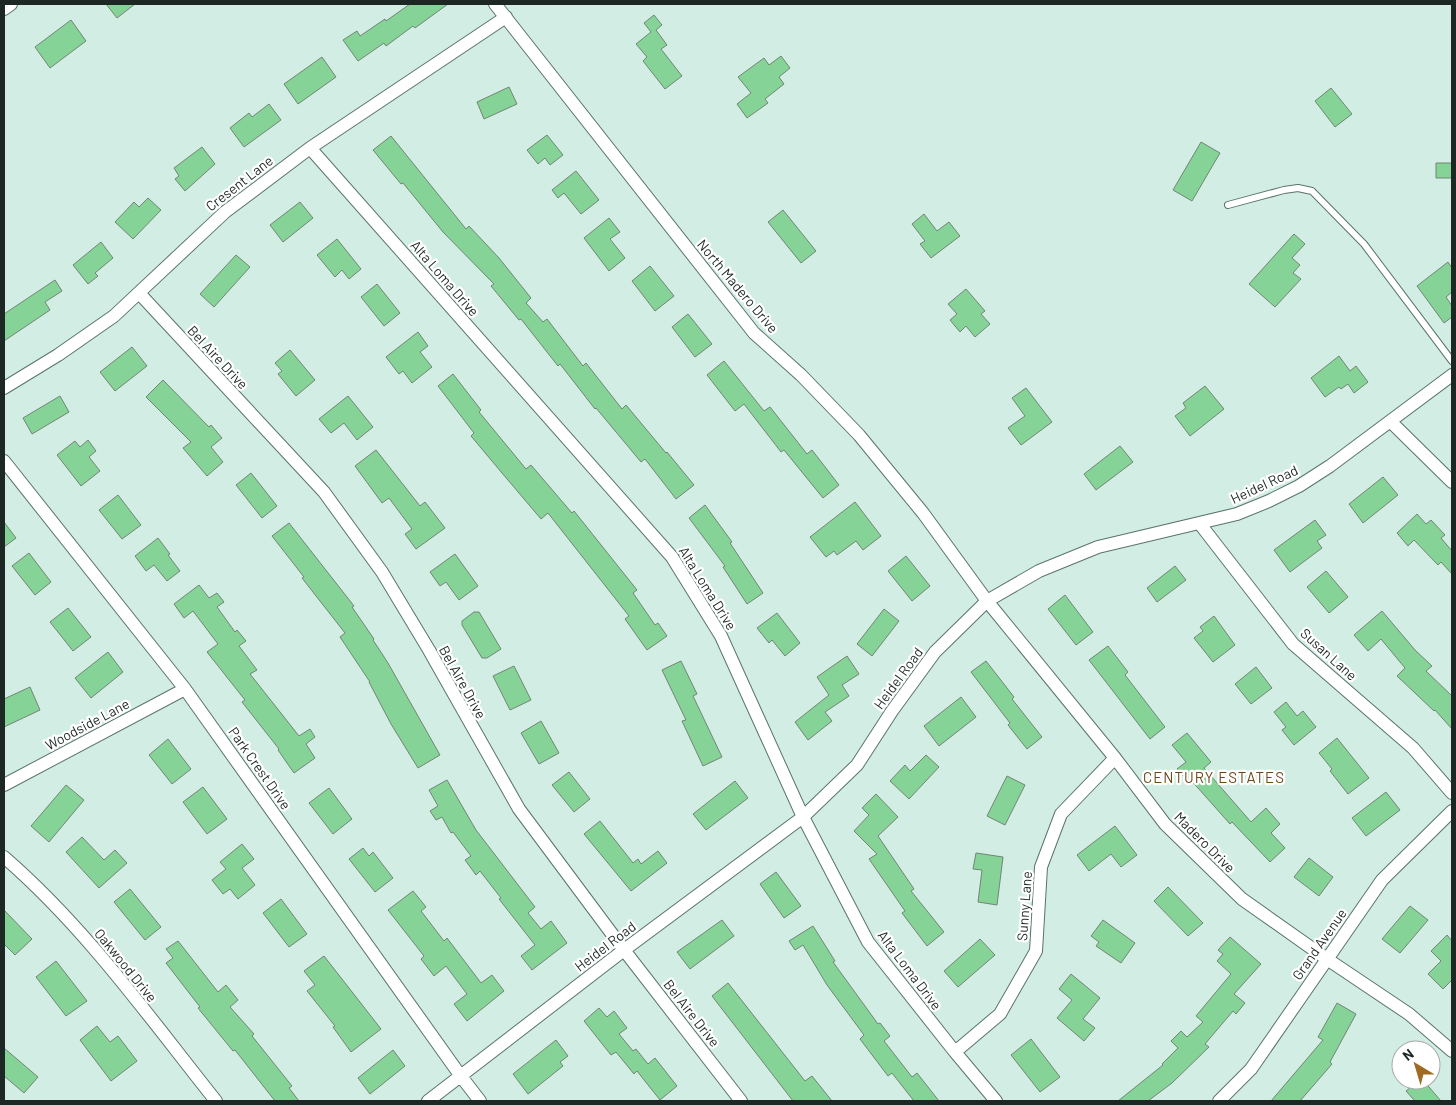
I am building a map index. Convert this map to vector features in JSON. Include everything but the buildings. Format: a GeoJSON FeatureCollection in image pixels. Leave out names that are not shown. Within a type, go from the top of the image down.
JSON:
{"type":"FeatureCollection","features":[{"type":"Feature","properties":{"kind":"street"},"geometry":{"type":"LineString","coordinates":[[4,9],[10,4]]}},
{"type":"Feature","properties":{"kind":"street","name":"North Madero Drive"},"geometry":{"type":"LineString","coordinates":[[495,4],[754,333],[801,375],[859,435],[922,513],[988,601]]}},
{"type":"Feature","properties":{"kind":"street","name":"Cresent Lane"},"geometry":{"type":"LineString","coordinates":[[4,388],[58,355],[114,316],[225,212],[310,148],[506,17]]}},
{"type":"Feature","properties":{"kind":"street","name":"Alta Loma Drive"},"geometry":{"type":"LineString","coordinates":[[310,148],[672,557],[721,636],[803,817],[868,942],[996,1101]]}},
{"type":"Feature","properties":{"kind":"street","name":"Bel Aire Drive"},"geometry":{"type":"LineString","coordinates":[[139,294],[324,492],[382,572],[429,650],[519,809],[624,950],[742,1101]]}},
{"type":"Feature","properties":{"kind":"street","name":"Heidel Road"},"geometry":{"type":"LineString","coordinates":[[428,1101],[624,950],[803,817],[857,765],[892,711],[935,652],[988,601],[1039,571],[1098,547],[1146,534],[1200,524],[1254,507],[1299,486],[1391,422],[1452,375]]}},
{"type":"Feature","properties":{"kind":"street"},"geometry":{"type":"LineString","coordinates":[[1391,422],[1452,482]]}},
{"type":"Feature","properties":{"kind":"street","name":"Park Crest Drive"},"geometry":{"type":"LineString","coordinates":[[4,461],[185,689],[480,1101]]}},
{"type":"Feature","properties":{"kind":"street","name":"Susan Lane"},"geometry":{"type":"LineString","coordinates":[[1200,524],[1293,644],[1413,748],[1452,793]]}},
{"type":"Feature","properties":{"kind":"street","name":"Madero Drive"},"geometry":{"type":"LineString","coordinates":[[988,601],[1115,758],[1165,824],[1242,899],[1327,960],[1408,1014],[1452,1051]]}},
{"type":"Feature","properties":{"kind":"street","name":"Woodside Lane"},"geometry":{"type":"LineString","coordinates":[[4,785],[185,689]]}},
{"type":"Feature","properties":{"kind":"street","name":"Sunny Lane"},"geometry":{"type":"LineString","coordinates":[[955,1052],[1000,1014],[1036,951],[1041,867],[1061,814],[1115,758]]}},
{"type":"Feature","properties":{"kind":"street","name":"Grand Avenue"},"geometry":{"type":"LineString","coordinates":[[1219,1101],[1251,1069],[1382,880],[1452,811]]}},
{"type":"Feature","properties":{"kind":"street","name":"Oakwood Drive"},"geometry":{"type":"LineString","coordinates":[[4,857],[35,884],[101,955],[216,1101]]}},
{"type":"Feature","properties":{"kind":"lane"},"geometry":{"type":"LineString","coordinates":[[1228,206],[1284,190],[1298,188],[1312,191],[1364,244],[1452,361]]}},
{"type":"Feature","properties":{"kind":"district","name":"CENTURY ESTATES"},"geometry":{"type":"Point","coordinates":[1214,777]}}]}
